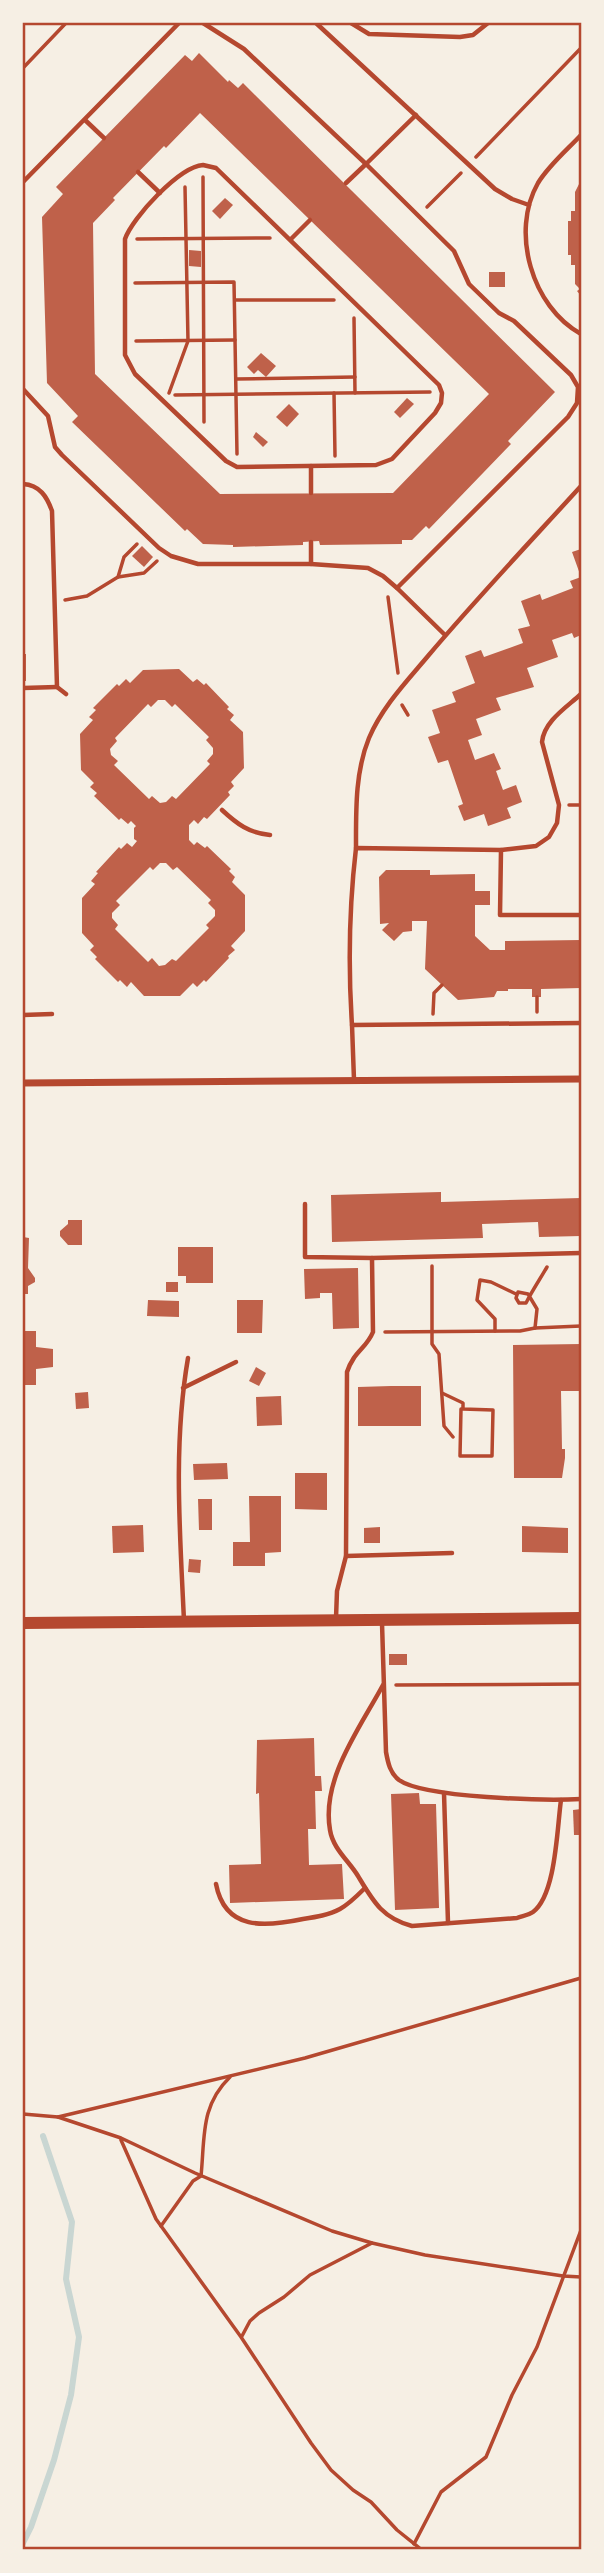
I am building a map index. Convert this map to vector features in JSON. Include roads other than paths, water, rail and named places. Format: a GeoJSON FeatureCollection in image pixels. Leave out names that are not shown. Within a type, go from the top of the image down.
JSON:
{"type":"FeatureCollection","features":[{"type":"Feature","properties":{"kind":"main road"},"geometry":{"type":"LineString","coordinates":[[23,1623],[581,1618]]}},
{"type":"Feature","properties":{"kind":"street"},"geometry":{"type":"LineString","coordinates":[[23,1083],[581,1079]]}},
{"type":"Feature","properties":{"kind":"lane"},"geometry":{"type":"LineString","coordinates":[[23,182],[179,23]]}},
{"type":"Feature","properties":{"kind":"lane"},"geometry":{"type":"LineString","coordinates":[[203,23],[244,49],[366,164],[454,251],[469,284],[499,313],[514,321],[571,375],[578,387],[577,403],[568,417],[397,587]]}},
{"type":"Feature","properties":{"kind":"lane"},"geometry":{"type":"LineString","coordinates":[[316,23],[495,189],[528,205]]}},
{"type":"Feature","properties":{"kind":"lane"},"geometry":{"type":"LineString","coordinates":[[351,23],[369,34],[460,37],[473,35],[488,23]]}},
{"type":"Feature","properties":{"kind":"lane"},"geometry":{"type":"LineString","coordinates":[[346,183],[416,116]]}},
{"type":"Feature","properties":{"kind":"lane"},"geometry":{"type":"LineString","coordinates":[[85,120],[104,138]]}},
{"type":"Feature","properties":{"kind":"lane"},"geometry":{"type":"LineString","coordinates":[[581,135],[538,182],[528,205],[526,250],[529,269],[536,285],[552,308],[581,334]]}},
{"type":"Feature","properties":{"kind":"lane"},"geometry":{"type":"LineString","coordinates":[[203,165],[216,168],[291,239],[439,385],[441,403],[435,413],[392,459],[376,465],[237,467],[226,461],[129,365],[125,355],[125,239],[128,229],[160,193],[185,171],[193,166],[203,165]]}},
{"type":"Feature","properties":{"kind":"lane"},"geometry":{"type":"LineString","coordinates":[[138,172],[160,193]]}},
{"type":"Feature","properties":{"kind":"lane"},"geometry":{"type":"LineString","coordinates":[[291,239],[310,220]]}},
{"type":"Feature","properties":{"kind":"lane"},"geometry":{"type":"LineString","coordinates":[[23,389],[48,416],[55,447],[62,456],[166,553],[198,564],[311,564],[368,568],[397,587],[445,635]]}},
{"type":"Feature","properties":{"kind":"lane"},"geometry":{"type":"LineString","coordinates":[[311,466],[311,494]]}},
{"type":"Feature","properties":{"kind":"lane"},"geometry":{"type":"LineString","coordinates":[[23,484],[39,489],[47,498],[52,511],[57,687]]}},
{"type":"Feature","properties":{"kind":"lane"},"geometry":{"type":"LineString","coordinates":[[354,1080],[348,972],[349,903],[356,848],[360,768],[369,738],[400,689],[445,635],[581,486]]}},
{"type":"Feature","properties":{"kind":"lane"},"geometry":{"type":"LineString","coordinates":[[311,542],[311,564]]}},
{"type":"Feature","properties":{"kind":"lane"},"geometry":{"type":"LineString","coordinates":[[23,688],[57,687],[66,694]]}},
{"type":"Feature","properties":{"kind":"lane"},"geometry":{"type":"LineString","coordinates":[[356,848],[501,850],[536,846],[549,837],[557,823],[559,805],[542,742],[543,733],[581,694]]}},
{"type":"Feature","properties":{"kind":"lane"},"geometry":{"type":"LineString","coordinates":[[222,810],[245,829],[270,835]]}},
{"type":"Feature","properties":{"kind":"lane"},"geometry":{"type":"LineString","coordinates":[[501,850],[500,915],[581,915]]}},
{"type":"Feature","properties":{"kind":"lane"},"geometry":{"type":"LineString","coordinates":[[23,1015],[52,1014]]}},
{"type":"Feature","properties":{"kind":"lane"},"geometry":{"type":"LineString","coordinates":[[352,1025],[581,1023]]}},
{"type":"Feature","properties":{"kind":"lane"},"geometry":{"type":"LineString","coordinates":[[305,1204],[305,1257],[581,1254]]}},
{"type":"Feature","properties":{"kind":"lane"},"geometry":{"type":"LineString","coordinates":[[336,1620],[337,1591],[346,1556],[347,1372],[351,1358],[369,1342],[373,1332],[372,1258]]}},
{"type":"Feature","properties":{"kind":"lane"},"geometry":{"type":"LineString","coordinates":[[184,1621],[178,1517],[179,1415],[188,1358]]}},
{"type":"Feature","properties":{"kind":"lane"},"geometry":{"type":"LineString","coordinates":[[183,1388],[236,1362]]}},
{"type":"Feature","properties":{"kind":"lane"},"geometry":{"type":"LineString","coordinates":[[346,1556],[453,1553]]}},
{"type":"Feature","properties":{"kind":"lane"},"geometry":{"type":"LineString","coordinates":[[382,1619],[386,1752],[389,1768],[399,1780],[417,1788],[444,1793],[581,1799]]}},
{"type":"Feature","properties":{"kind":"lane"},"geometry":{"type":"LineString","coordinates":[[383,1685],[340,1765],[332,1788],[330,1832],[337,1850],[352,1866],[383,1913],[396,1922],[412,1926],[517,1918],[533,1912],[544,1896],[551,1877],[561,1800]]}},
{"type":"Feature","properties":{"kind":"lane"},"geometry":{"type":"LineString","coordinates":[[444,1793],[448,1923]]}},
{"type":"Feature","properties":{"kind":"lane"},"geometry":{"type":"LineString","coordinates":[[216,1884],[218,1898],[226,1910],[241,1920],[258,1925],[330,1914],[342,1908],[365,1888]]}},
{"type":"Feature","properties":{"kind":"waterway"},"geometry":{"type":"LineString","coordinates":[[23,2543],[54,2460],[71,2395],[79,2337],[66,2279],[72,2222],[43,2136]]}}]}
